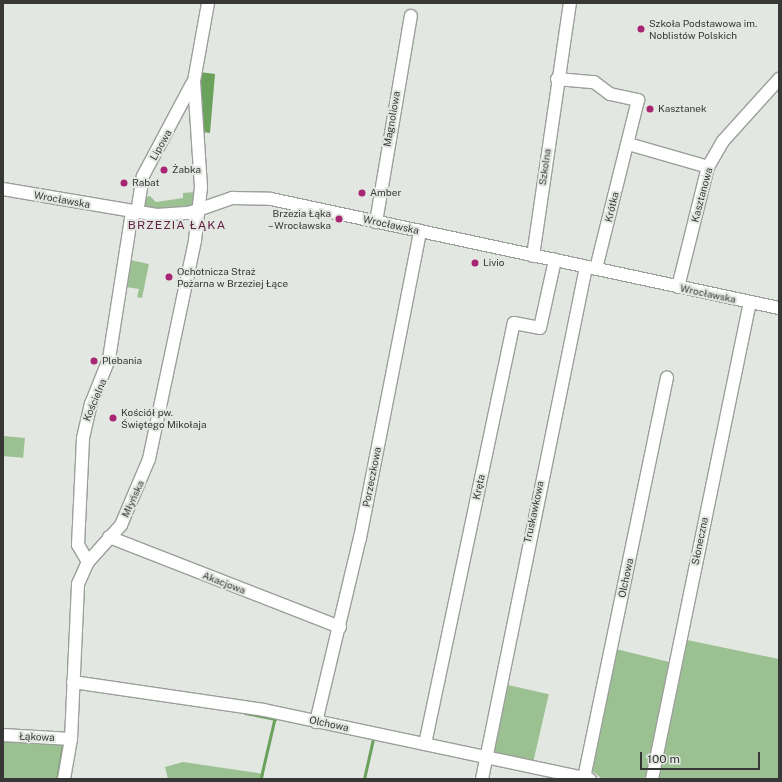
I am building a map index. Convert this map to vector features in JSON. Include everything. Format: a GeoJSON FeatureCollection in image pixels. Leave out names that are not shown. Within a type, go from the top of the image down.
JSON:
{"type":"FeatureCollection","features":[{"type":"Feature","properties":{"kind":"street","name":"Lipowa"},"geometry":{"type":"LineString","coordinates":[[200,210],[194,81],[208,3]]}},
{"type":"Feature","properties":{"kind":"street","name":"Szkolna"},"geometry":{"type":"LineString","coordinates":[[533,256],[570,3]]}},
{"type":"Feature","properties":{"kind":"street","name":"Magnoliowa"},"geometry":{"type":"LineString","coordinates":[[376,222],[411,16]]}},
{"type":"Feature","properties":{"kind":"street","name":"Krótka"},"geometry":{"type":"LineString","coordinates":[[558,79],[594,82],[610,94],[638,100],[628,144],[591,268]]}},
{"type":"Feature","properties":{"kind":"street","name":"Kasztanowa"},"geometry":{"type":"LineString","coordinates":[[678,287],[708,167],[728,136],[779,79]]}},
{"type":"Feature","properties":{"kind":"street","name":"Lipowa"},"geometry":{"type":"LineString","coordinates":[[135,212],[143,176],[194,81]]}},
{"type":"Feature","properties":{"kind":"street"},"geometry":{"type":"LineString","coordinates":[[628,144],[708,167]]}},
{"type":"Feature","properties":{"kind":"street","name":"Wrocławska"},"geometry":{"type":"LineString","coordinates":[[3,189],[135,212],[175,216],[200,210],[223,200],[261,198],[779,308]]}},
{"type":"Feature","properties":{"kind":"street","name":"Młyńska"},"geometry":{"type":"LineString","coordinates":[[64,779],[71,739],[75,598],[88,562],[121,525],[149,459],[200,210]]}},
{"type":"Feature","properties":{"kind":"street","name":"Kościelna"},"geometry":{"type":"LineString","coordinates":[[88,562],[78,545],[83,438],[91,404],[109,359],[135,212]]}},
{"type":"Feature","properties":{"kind":"street","name":"Porzeczkowa"},"geometry":{"type":"LineString","coordinates":[[316,722],[340,627],[420,231]]}},
{"type":"Feature","properties":{"kind":"street","name":"Kręta"},"geometry":{"type":"LineString","coordinates":[[425,744],[514,323],[540,328],[555,260]]}},
{"type":"Feature","properties":{"kind":"street","name":"Truskawkowa"},"geometry":{"type":"LineString","coordinates":[[482,779],[484,758],[591,268]]}},
{"type":"Feature","properties":{"kind":"street","name":"Słoneczna"},"geometry":{"type":"LineString","coordinates":[[652,779],[750,302]]}},
{"type":"Feature","properties":{"kind":"street","name":"Olchowa"},"geometry":{"type":"LineString","coordinates":[[73,682],[166,693],[425,744],[484,758],[587,778],[667,378]]}},
{"type":"Feature","properties":{"kind":"street","name":"Akacjowa"},"geometry":{"type":"LineString","coordinates":[[109,537],[340,627]]}},
{"type":"Feature","properties":{"kind":"street","name":"Łąkowa"},"geometry":{"type":"LineString","coordinates":[[3,735],[71,739]]}},
{"type":"Feature","properties":{"kind":"shaded area"},"geometry":{"type":"Polygon","coordinates":[[[200,72],[215,74],[210,133],[202,132],[200,72]]]}},
{"type":"Feature","properties":{"kind":"shaded area"},"geometry":{"type":"Polygon","coordinates":[[[195,192],[196,205],[173,212],[143,207],[145,197],[150,196],[156,202],[183,198],[183,193],[195,192]]]}},
{"type":"Feature","properties":{"kind":"shaded area"},"geometry":{"type":"Polygon","coordinates":[[[130,260],[149,264],[142,298],[137,297],[139,289],[126,287],[130,260]]]}},
{"type":"Feature","properties":{"kind":"shaded area"},"geometry":{"type":"Polygon","coordinates":[[[3,436],[25,438],[23,458],[3,456],[3,436]]]}},
{"type":"Feature","properties":{"kind":"shaded area"},"geometry":{"type":"Polygon","coordinates":[[[687,640],[779,659],[779,779],[657,779],[687,640]]]}},
{"type":"Feature","properties":{"kind":"shaded area"},"geometry":{"type":"Polygon","coordinates":[[[616,649],[669,662],[648,775],[643,779],[601,778],[589,768],[616,649]]]}},
{"type":"Feature","properties":{"kind":"shaded area"},"geometry":{"type":"Polygon","coordinates":[[[504,684],[549,694],[533,765],[488,754],[504,684]]]}},
{"type":"Feature","properties":{"kind":"shaded area"},"geometry":{"type":"Polygon","coordinates":[[[3,740],[63,744],[56,779],[3,779],[3,740]]]}},
{"type":"Feature","properties":{"kind":"shaded area"},"geometry":{"type":"Polygon","coordinates":[[[183,762],[264,774],[263,779],[168,779],[165,767],[183,762]]]}},
{"type":"Feature","properties":{"kind":"waterway"},"geometry":{"type":"LineString","coordinates":[[245,713],[275,719],[261,779]]}},
{"type":"Feature","properties":{"kind":"waterway"},"geometry":{"type":"LineString","coordinates":[[364,779],[373,739]]}},
{"type":"Feature","properties":{"kind":"waterway"},"geometry":{"type":"LineString","coordinates":[[57,779],[63,744]]}},
{"type":"Feature","properties":{"kind":"place","name":"Szkoła Podstawowa im. Noblistów Polskich"},"geometry":{"type":"Point","coordinates":[641,29]}},
{"type":"Feature","properties":{"kind":"place","name":"Kasztanek"},"geometry":{"type":"Point","coordinates":[650,109]}},
{"type":"Feature","properties":{"kind":"place","name":"Żabka"},"geometry":{"type":"Point","coordinates":[164,170]}},
{"type":"Feature","properties":{"kind":"place","name":"Rabat"},"geometry":{"type":"Point","coordinates":[124,183]}},
{"type":"Feature","properties":{"kind":"place","name":"Amber"},"geometry":{"type":"Point","coordinates":[362,193]}},
{"type":"Feature","properties":{"kind":"place","name":"Brzezia Łąka – Wrocławska"},"geometry":{"type":"Point","coordinates":[339,219]}},
{"type":"Feature","properties":{"kind":"place","name":"Livio"},"geometry":{"type":"Point","coordinates":[475,263]}},
{"type":"Feature","properties":{"kind":"place","name":"Ochotnicza Straż Pożarna w Brzeziej Łące"},"geometry":{"type":"Point","coordinates":[169,277]}},
{"type":"Feature","properties":{"kind":"place","name":"Plebania"},"geometry":{"type":"Point","coordinates":[94,361]}},
{"type":"Feature","properties":{"kind":"place","name":"Kościół pw. Świętego Mikołaja"},"geometry":{"type":"Point","coordinates":[113,418]}},
{"type":"Feature","properties":{"kind":"district","name":"BRZEZIA ŁĄKA"},"geometry":{"type":"Point","coordinates":[177,226]}}]}
